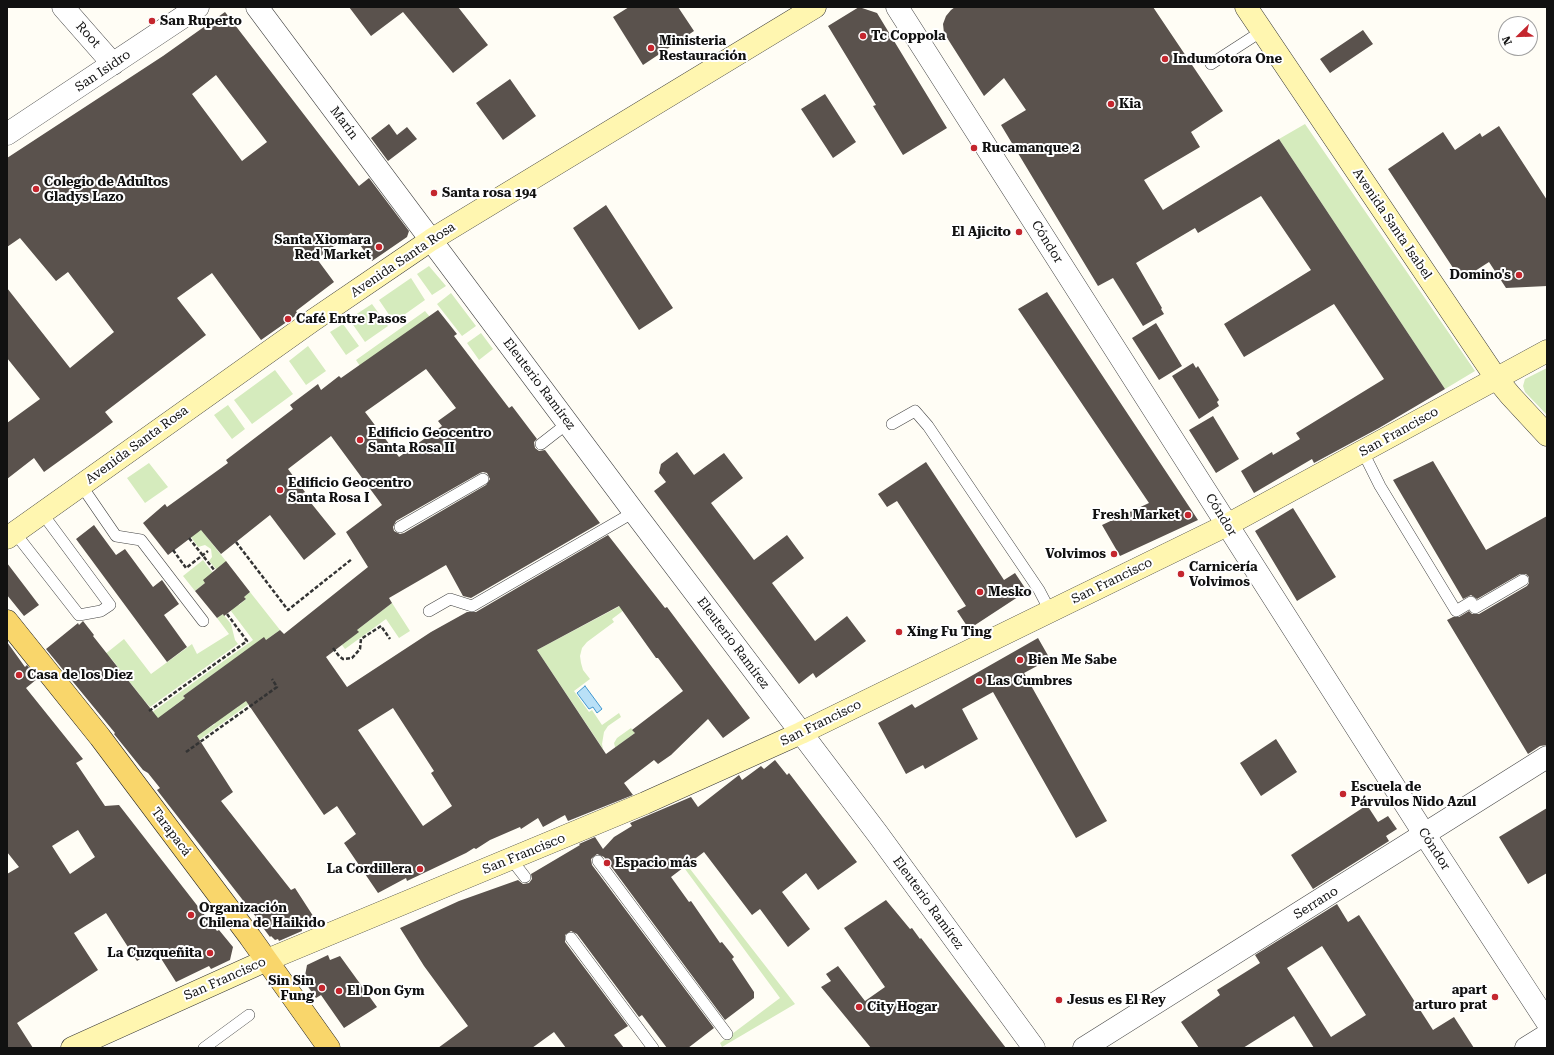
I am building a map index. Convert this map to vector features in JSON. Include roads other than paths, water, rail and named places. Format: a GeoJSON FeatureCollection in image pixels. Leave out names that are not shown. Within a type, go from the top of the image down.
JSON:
{"type":"FeatureCollection","features":[{"type":"Feature","properties":{"kind":"main road","name":"Avenida Santa Rosa"},"geometry":{"type":"LineString","coordinates":[[11,536],[305,326],[431,240],[815,7]]}},
{"type":"Feature","properties":{"kind":"main road","name":"Avenida Santa Isabel"},"geometry":{"type":"LineString","coordinates":[[1246,7],[1496,378],[1547,435]]}},
{"type":"Feature","properties":{"kind":"main road","name":"San Francisco"},"geometry":{"type":"LineString","coordinates":[[72,1048],[266,960],[511,859],[582,837],[674,791],[802,733],[1227,525],[1547,351]]}},
{"type":"Feature","properties":{"kind":"main road","name":"Tarapacá"},"geometry":{"type":"LineString","coordinates":[[7,621],[100,737],[266,960],[329,1048]]}},
{"type":"Feature","properties":{"kind":"street","name":"Root"},"geometry":{"type":"LineString","coordinates":[[63,7],[113,64]]}},
{"type":"Feature","properties":{"kind":"street","name":"San Isidro"},"geometry":{"type":"LineString","coordinates":[[7,134],[198,7]]}},
{"type":"Feature","properties":{"kind":"street","name":"Marín"},"geometry":{"type":"LineString","coordinates":[[257,7],[431,240]]}},
{"type":"Feature","properties":{"kind":"street","name":"Cóndor"},"geometry":{"type":"LineString","coordinates":[[897,7],[1425,835],[1547,1022]]}},
{"type":"Feature","properties":{"kind":"street","name":"Eleuterio Ramírez"},"geometry":{"type":"LineString","coordinates":[[431,240],[634,512],[802,733],[1034,1048]]}},
{"type":"Feature","properties":{"kind":"street","name":"Serrano"},"geometry":{"type":"LineString","coordinates":[[1084,1048],[1547,758]]}},
{"type":"Feature","properties":{"kind":"street"},"geometry":{"type":"LineString","coordinates":[[1526,1048],[1547,1035]]}},
{"type":"Feature","properties":{"kind":"lane"},"geometry":{"type":"LineString","coordinates":[[1211,64],[1262,31]]}},
{"type":"Feature","properties":{"kind":"lane"},"geometry":{"type":"LineString","coordinates":[[892,424],[915,411],[928,426],[1039,590],[1050,611]]}},
{"type":"Feature","properties":{"kind":"lane"},"geometry":{"type":"LineString","coordinates":[[541,444],[568,423]]}},
{"type":"Feature","properties":{"kind":"lane"},"geometry":{"type":"LineString","coordinates":[[1363,452],[1380,486],[1456,611],[1471,602],[1475,608],[1523,580]]}},
{"type":"Feature","properties":{"kind":"lane"},"geometry":{"type":"LineString","coordinates":[[400,527],[483,478]]}},
{"type":"Feature","properties":{"kind":"lane"},"geometry":{"type":"LineString","coordinates":[[81,485],[116,536],[141,540],[203,621]]}},
{"type":"Feature","properties":{"kind":"lane"},"geometry":{"type":"LineString","coordinates":[[429,611],[450,599],[472,606],[634,512]]}},
{"type":"Feature","properties":{"kind":"lane"},"geometry":{"type":"LineString","coordinates":[[11,536],[79,614],[101,611],[110,605],[42,513]]}},
{"type":"Feature","properties":{"kind":"lane"},"geometry":{"type":"LineString","coordinates":[[511,859],[525,877]]}},
{"type":"Feature","properties":{"kind":"lane"},"geometry":{"type":"LineString","coordinates":[[598,861],[727,1034]]}},
{"type":"Feature","properties":{"kind":"lane"},"geometry":{"type":"LineString","coordinates":[[571,938],[653,1048]]}},
{"type":"Feature","properties":{"kind":"lane"},"geometry":{"type":"LineString","coordinates":[[204,1048],[249,1015]]}},
{"type":"Feature","properties":{"kind":"water"},"geometry":{"type":"Polygon","coordinates":[[[585,686],[602,709],[597,713],[593,707],[589,709],[577,693],[585,686]]]}},
{"type":"Feature","properties":{"kind":"place","name":"San Ruperto"},"geometry":{"type":"Point","coordinates":[152,21]}},
{"type":"Feature","properties":{"kind":"place","name":"Tc Coppola"},"geometry":{"type":"Point","coordinates":[863,36]}},
{"type":"Feature","properties":{"kind":"place","name":"Ministeria Restauración"},"geometry":{"type":"Point","coordinates":[651,48]}},
{"type":"Feature","properties":{"kind":"place","name":"Indumotora One"},"geometry":{"type":"Point","coordinates":[1165,59]}},
{"type":"Feature","properties":{"kind":"place","name":"Kia"},"geometry":{"type":"Point","coordinates":[1111,104]}},
{"type":"Feature","properties":{"kind":"place","name":"Rucamanque 2"},"geometry":{"type":"Point","coordinates":[974,148]}},
{"type":"Feature","properties":{"kind":"place","name":"Colegio de Adultos Gladys Lazo"},"geometry":{"type":"Point","coordinates":[36,189]}},
{"type":"Feature","properties":{"kind":"place","name":"Santa rosa 194"},"geometry":{"type":"Point","coordinates":[434,193]}},
{"type":"Feature","properties":{"kind":"place","name":"El Ajicito"},"geometry":{"type":"Point","coordinates":[1019,232]}},
{"type":"Feature","properties":{"kind":"place","name":"Santa Xiomara Red Market"},"geometry":{"type":"Point","coordinates":[379,247]}},
{"type":"Feature","properties":{"kind":"place","name":"Domino's"},"geometry":{"type":"Point","coordinates":[1519,275]}},
{"type":"Feature","properties":{"kind":"place","name":"Café Entre Pasos"},"geometry":{"type":"Point","coordinates":[288,319]}},
{"type":"Feature","properties":{"kind":"place","name":"Edificio Geocentro Santa Rosa II"},"geometry":{"type":"Point","coordinates":[360,440]}},
{"type":"Feature","properties":{"kind":"place","name":"Edificio Geocentro Santa Rosa I"},"geometry":{"type":"Point","coordinates":[280,490]}},
{"type":"Feature","properties":{"kind":"place","name":"Fresh Market"},"geometry":{"type":"Point","coordinates":[1188,515]}},
{"type":"Feature","properties":{"kind":"place","name":"Volvimos"},"geometry":{"type":"Point","coordinates":[1114,554]}},
{"type":"Feature","properties":{"kind":"place","name":"Carnicería Volvimos"},"geometry":{"type":"Point","coordinates":[1181,574]}},
{"type":"Feature","properties":{"kind":"place","name":"Mesko"},"geometry":{"type":"Point","coordinates":[980,592]}},
{"type":"Feature","properties":{"kind":"place","name":"Xing Fu Ting"},"geometry":{"type":"Point","coordinates":[899,632]}},
{"type":"Feature","properties":{"kind":"place","name":"Bien Me Sabe"},"geometry":{"type":"Point","coordinates":[1020,660]}},
{"type":"Feature","properties":{"kind":"place","name":"Casa de los Diez"},"geometry":{"type":"Point","coordinates":[19,675]}},
{"type":"Feature","properties":{"kind":"place","name":"Las Cumbres"},"geometry":{"type":"Point","coordinates":[979,681]}},
{"type":"Feature","properties":{"kind":"place","name":"Escuela de Párvulos Nido Azul"},"geometry":{"type":"Point","coordinates":[1343,794]}},
{"type":"Feature","properties":{"kind":"place","name":"Espacio más"},"geometry":{"type":"Point","coordinates":[607,863]}},
{"type":"Feature","properties":{"kind":"place","name":"La Cordillera"},"geometry":{"type":"Point","coordinates":[420,869]}},
{"type":"Feature","properties":{"kind":"place","name":"Organización Chilena de Haikido"},"geometry":{"type":"Point","coordinates":[191,915]}},
{"type":"Feature","properties":{"kind":"place","name":"La Cuzqueñita"},"geometry":{"type":"Point","coordinates":[210,953]}},
{"type":"Feature","properties":{"kind":"place","name":"Sin Sin Fung"},"geometry":{"type":"Point","coordinates":[322,988]}},
{"type":"Feature","properties":{"kind":"place","name":"El Don Gym"},"geometry":{"type":"Point","coordinates":[339,991]}},
{"type":"Feature","properties":{"kind":"place","name":"apart arturo prat"},"geometry":{"type":"Point","coordinates":[1495,997]}},
{"type":"Feature","properties":{"kind":"place","name":"Jesus es El Rey"},"geometry":{"type":"Point","coordinates":[1059,1000]}},
{"type":"Feature","properties":{"kind":"place","name":"City Hogar"},"geometry":{"type":"Point","coordinates":[859,1007]}}]}
